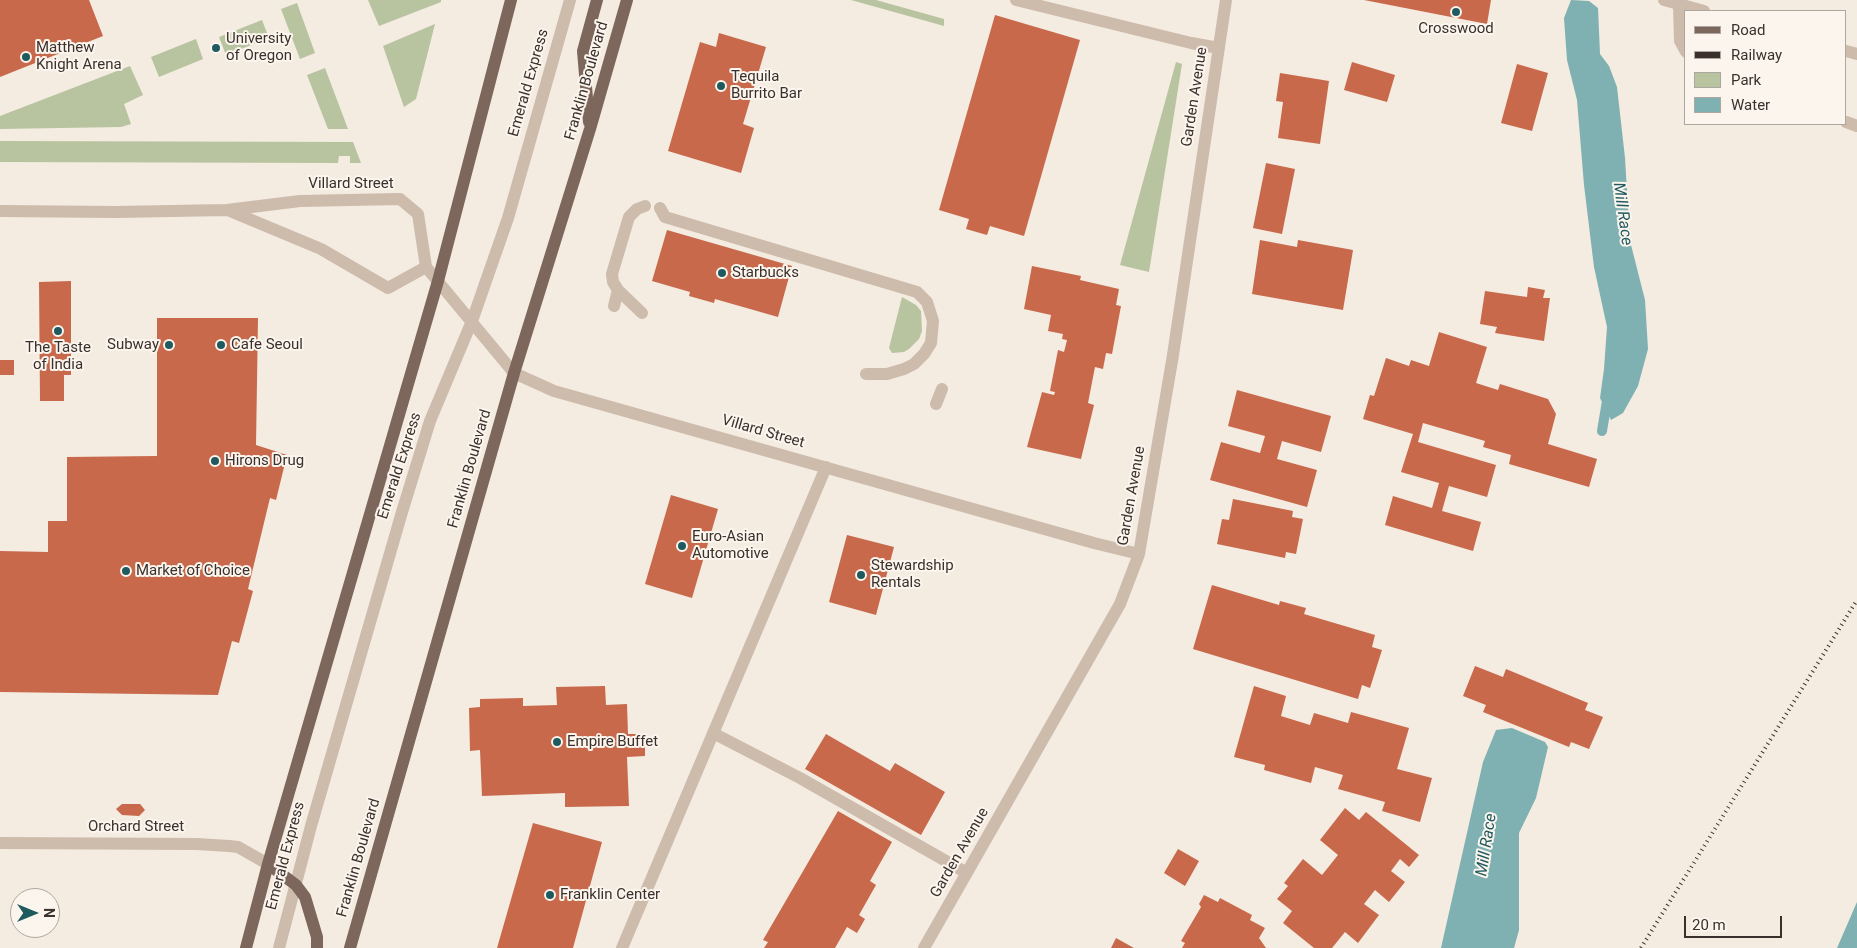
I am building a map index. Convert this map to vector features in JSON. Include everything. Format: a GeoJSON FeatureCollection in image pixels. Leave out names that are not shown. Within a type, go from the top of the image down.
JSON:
{"type":"FeatureCollection","features":[{"type":"Feature","properties":{"kind":"main road"},"geometry":{"type":"LineString","coordinates":[[246,948],[268,864],[438,282],[511,0]]}},
{"type":"Feature","properties":{"kind":"main road"},"geometry":{"type":"LineString","coordinates":[[590,129],[583,51],[597,0]]}},
{"type":"Feature","properties":{"kind":"main road","name":"Franklin Boulevard"},"geometry":{"type":"LineString","coordinates":[[350,948],[514,372],[590,129],[627,0]]}},
{"type":"Feature","properties":{"kind":"main road"},"geometry":{"type":"LineString","coordinates":[[268,864],[296,885],[305,897],[317,937],[317,948]]}},
{"type":"Feature","properties":{"kind":"street","name":"Emerald Express"},"geometry":{"type":"LineString","coordinates":[[279,948],[311,826],[402,512],[430,421],[472,321],[508,218],[570,0]]}},
{"type":"Feature","properties":{"kind":"street"},"geometry":{"type":"LineString","coordinates":[[1016,0],[1191,43],[1219,48]]}},
{"type":"Feature","properties":{"kind":"street","name":"Garden Avenue"},"geometry":{"type":"LineString","coordinates":[[924,948],[1120,604],[1139,554],[1173,355],[1226,0]]}},
{"type":"Feature","properties":{"kind":"street"},"geometry":{"type":"LineString","coordinates":[[1664,0],[1700,10]]}},
{"type":"Feature","properties":{"kind":"street"},"geometry":{"type":"LineString","coordinates":[[1679,4],[1680,41],[1684,48]]}},
{"type":"Feature","properties":{"kind":"street","name":"Villard Street"},"geometry":{"type":"LineString","coordinates":[[0,211],[116,212],[227,210],[300,201],[400,200],[418,214],[426,267],[514,372],[554,391],[1139,554]]}},
{"type":"Feature","properties":{"kind":"street"},"geometry":{"type":"LineString","coordinates":[[642,313],[618,290],[613,282],[612,274],[628,217],[637,209],[645,206]]}},
{"type":"Feature","properties":{"kind":"street"},"geometry":{"type":"LineString","coordinates":[[660,208],[665,217],[918,292],[927,302],[933,321],[930,343],[924,354],[914,364],[904,369],[887,374],[866,374]]}},
{"type":"Feature","properties":{"kind":"street","name":"Villard Street"},"geometry":{"type":"LineString","coordinates":[[227,210],[321,249],[388,288],[426,267]]}},
{"type":"Feature","properties":{"kind":"street"},"geometry":{"type":"LineString","coordinates":[[614,306],[618,290]]}},
{"type":"Feature","properties":{"kind":"street"},"geometry":{"type":"LineString","coordinates":[[936,404],[942,389]]}},
{"type":"Feature","properties":{"kind":"street"},"geometry":{"type":"LineString","coordinates":[[622,948],[826,467]]}},
{"type":"Feature","properties":{"kind":"street"},"geometry":{"type":"LineString","coordinates":[[713,732],[800,778],[967,873]]}},
{"type":"Feature","properties":{"kind":"street","name":"Orchard Street"},"geometry":{"type":"LineString","coordinates":[[0,843],[197,844],[228,846],[238,847],[268,864]]}},
{"type":"Feature","properties":{"kind":"green space"},"geometry":{"type":"Polygon","coordinates":[[[368,0],[441,0],[441,2],[379,26],[368,0]]]}},
{"type":"Feature","properties":{"kind":"green space"},"geometry":{"type":"Polygon","coordinates":[[[851,0],[876,0],[944,19],[944,26],[851,0]]]}},
{"type":"Feature","properties":{"kind":"green space"},"geometry":{"type":"Polygon","coordinates":[[[297,3],[315,53],[300,59],[281,9],[297,3]]]}},
{"type":"Feature","properties":{"kind":"green space"},"geometry":{"type":"Polygon","coordinates":[[[262,20],[269,38],[226,55],[219,37],[262,20]]]}},
{"type":"Feature","properties":{"kind":"green space"},"geometry":{"type":"Polygon","coordinates":[[[435,24],[416,99],[404,107],[383,46],[435,24]]]}},
{"type":"Feature","properties":{"kind":"green space"},"geometry":{"type":"Polygon","coordinates":[[[196,39],[203,59],[159,77],[151,57],[196,39]]]}},
{"type":"Feature","properties":{"kind":"green space"},"geometry":{"type":"Polygon","coordinates":[[[1176,62],[1182,64],[1149,272],[1120,265],[1176,62]]]}},
{"type":"Feature","properties":{"kind":"green space"},"geometry":{"type":"Polygon","coordinates":[[[130,66],[143,95],[124,104],[131,124],[121,127],[0,129],[0,116],[130,66]]]}},
{"type":"Feature","properties":{"kind":"green space"},"geometry":{"type":"Polygon","coordinates":[[[325,68],[348,129],[328,129],[307,75],[325,68]]]}},
{"type":"Feature","properties":{"kind":"green space"},"geometry":{"type":"Polygon","coordinates":[[[0,141],[353,142],[361,163],[350,163],[350,156],[339,156],[338,163],[0,162],[0,141]]]}},
{"type":"Feature","properties":{"kind":"green space"},"geometry":{"type":"Polygon","coordinates":[[[902,297],[916,305],[921,311],[922,331],[919,339],[909,349],[904,352],[892,353],[889,348],[902,297]]]}},
{"type":"Feature","properties":{"kind":"water"},"geometry":{"type":"Polygon","coordinates":[[[1571,0],[1589,1],[1598,8],[1600,54],[1609,66],[1617,87],[1625,158],[1630,241],[1645,300],[1648,349],[1638,386],[1623,413],[1611,420],[1600,398],[1607,327],[1594,267],[1584,185],[1577,100],[1567,60],[1564,18],[1571,0]]]}},
{"type":"Feature","properties":{"kind":"water"},"geometry":{"type":"Polygon","coordinates":[[[1512,728],[1545,742],[1548,747],[1536,798],[1519,833],[1519,930],[1514,948],[1441,948],[1483,762],[1496,730],[1512,728]]]}},
{"type":"Feature","properties":{"kind":"water"},"geometry":{"type":"Polygon","coordinates":[[[1857,902],[1857,948],[1837,948],[1857,902]]]}},
{"type":"Feature","properties":{"kind":"building","name":"Matthew Knight Arena"},"geometry":{"type":"Polygon","coordinates":[[[0,0],[89,0],[103,36],[0,77],[0,0]]]}},
{"type":"Feature","properties":{"kind":"building","name":"Crosswood"},"geometry":{"type":"Polygon","coordinates":[[[1364,0],[1491,0],[1487,24],[1364,0]]]}},
{"type":"Feature","properties":{"kind":"building"},"geometry":{"type":"Polygon","coordinates":[[[995,15],[1080,40],[1024,236],[990,226],[987,235],[966,229],[969,219],[939,210],[995,15]]]}},
{"type":"Feature","properties":{"kind":"building","name":"Tequila Burrito Bar"},"geometry":{"type":"Polygon","coordinates":[[[719,33],[766,47],[743,124],[754,128],[741,173],[668,151],[700,42],[716,47],[719,33]]]}},
{"type":"Feature","properties":{"kind":"building"},"geometry":{"type":"Polygon","coordinates":[[[1352,62],[1395,75],[1387,102],[1344,90],[1352,62]]]}},
{"type":"Feature","properties":{"kind":"building"},"geometry":{"type":"Polygon","coordinates":[[[1517,64],[1548,73],[1532,131],[1501,123],[1517,64]]]}},
{"type":"Feature","properties":{"kind":"building"},"geometry":{"type":"Polygon","coordinates":[[[1280,73],[1329,81],[1320,144],[1278,138],[1283,102],[1276,101],[1280,73]]]}},
{"type":"Feature","properties":{"kind":"building"},"geometry":{"type":"Polygon","coordinates":[[[1266,163],[1295,169],[1282,234],[1253,228],[1266,163]]]}},
{"type":"Feature","properties":{"kind":"building","name":"Starbucks"},"geometry":{"type":"Polygon","coordinates":[[[667,230],[792,266],[778,317],[715,299],[714,303],[689,296],[690,292],[652,281],[667,230]]]}},
{"type":"Feature","properties":{"kind":"building"},"geometry":{"type":"Polygon","coordinates":[[[1260,240],[1297,247],[1298,240],[1353,250],[1343,310],[1252,294],[1260,240]]]}},
{"type":"Feature","properties":{"kind":"building"},"geometry":{"type":"Polygon","coordinates":[[[1032,266],[1081,276],[1080,280],[1119,289],[1116,305],[1121,306],[1112,354],[1106,353],[1103,369],[1095,367],[1088,403],[1094,405],[1081,459],[1027,447],[1042,392],[1054,395],[1055,392],[1050,391],[1058,350],[1064,352],[1067,340],[1062,339],[1063,334],[1048,331],[1051,315],[1024,309],[1032,266]]]}},
{"type":"Feature","properties":{"kind":"building"},"geometry":{"type":"Polygon","coordinates":[[[71,281],[71,375],[64,375],[64,401],[40,401],[39,282],[71,281]]]}},
{"type":"Feature","properties":{"kind":"building"},"geometry":{"type":"Polygon","coordinates":[[[1528,287],[1545,290],[1543,298],[1550,298],[1544,341],[1495,333],[1497,327],[1480,324],[1485,291],[1527,297],[1528,287]]]}},
{"type":"Feature","properties":{"kind":"building"},"geometry":{"type":"Polygon","coordinates":[[[157,318],[258,318],[256,445],[287,455],[276,500],[270,498],[248,589],[253,591],[239,643],[232,641],[218,695],[0,692],[0,551],[48,552],[48,521],[67,521],[67,457],[157,456],[157,318]]]}},
{"type":"Feature","properties":{"kind":"building"},"geometry":{"type":"Polygon","coordinates":[[[1439,332],[1487,347],[1476,383],[1498,390],[1500,384],[1548,399],[1556,414],[1548,444],[1597,459],[1589,487],[1509,464],[1511,455],[1483,447],[1485,441],[1423,423],[1418,442],[1496,465],[1487,497],[1449,486],[1442,511],[1481,522],[1473,551],[1385,525],[1393,496],[1432,508],[1439,483],[1401,472],[1413,434],[1363,419],[1370,395],[1374,396],[1386,358],[1409,366],[1411,360],[1429,366],[1439,332]]]}},
{"type":"Feature","properties":{"kind":"building"},"geometry":{"type":"Polygon","coordinates":[[[0,360],[14,360],[14,375],[0,375],[0,360]]]}},
{"type":"Feature","properties":{"kind":"building"},"geometry":{"type":"Polygon","coordinates":[[[1237,390],[1331,416],[1321,452],[1282,441],[1277,459],[1317,470],[1307,507],[1210,480],[1221,442],[1260,453],[1265,436],[1228,426],[1237,390]]]}},
{"type":"Feature","properties":{"kind":"building","name":"Euro-Asian Automotive"},"geometry":{"type":"Polygon","coordinates":[[[671,495],[718,509],[692,598],[645,584],[671,495]]]}},
{"type":"Feature","properties":{"kind":"building"},"geometry":{"type":"Polygon","coordinates":[[[1233,499],[1293,511],[1292,517],[1303,519],[1296,554],[1286,552],[1285,558],[1217,544],[1222,519],[1229,520],[1233,499]]]}},
{"type":"Feature","properties":{"kind":"building","name":"Stewardship Rentals"},"geometry":{"type":"Polygon","coordinates":[[[847,535],[894,547],[876,615],[829,602],[847,535]]]}},
{"type":"Feature","properties":{"kind":"building"},"geometry":{"type":"Polygon","coordinates":[[[1212,585],[1279,605],[1280,601],[1306,608],[1304,614],[1375,635],[1372,647],[1382,650],[1370,688],[1362,685],[1358,699],[1193,649],[1212,585]]]}},
{"type":"Feature","properties":{"kind":"building"},"geometry":{"type":"Polygon","coordinates":[[[1475,666],[1503,677],[1506,669],[1588,703],[1585,710],[1603,717],[1589,749],[1571,742],[1569,747],[1483,712],[1486,705],[1463,696],[1475,666]]]}},
{"type":"Feature","properties":{"kind":"building","name":"Empire Buffet"},"geometry":{"type":"Polygon","coordinates":[[[605,686],[606,705],[627,704],[628,734],[645,734],[645,756],[627,757],[629,806],[565,807],[565,793],[482,796],[480,750],[470,751],[469,708],[480,707],[480,699],[523,698],[523,706],[557,705],[556,687],[605,686]]]}},
{"type":"Feature","properties":{"kind":"building"},"geometry":{"type":"Polygon","coordinates":[[[1254,686],[1286,696],[1281,716],[1310,725],[1314,713],[1348,723],[1351,712],[1409,728],[1397,769],[1432,778],[1420,822],[1382,811],[1385,802],[1338,789],[1343,775],[1315,767],[1311,783],[1264,770],[1265,765],[1234,757],[1254,686]]]}},
{"type":"Feature","properties":{"kind":"building"},"geometry":{"type":"Polygon","coordinates":[[[826,734],[890,771],[895,763],[945,792],[921,835],[805,769],[826,734]]]}},
{"type":"Feature","properties":{"kind":"building"},"geometry":{"type":"Polygon","coordinates":[[[122,804],[140,804],[145,810],[139,816],[122,815],[116,809],[122,804]]]}},
{"type":"Feature","properties":{"kind":"building"},"geometry":{"type":"Polygon","coordinates":[[[1345,808],[1359,820],[1366,812],[1419,855],[1409,867],[1400,859],[1391,871],[1405,882],[1389,902],[1375,890],[1364,904],[1379,915],[1358,943],[1345,932],[1332,948],[1314,948],[1283,923],[1292,911],[1277,899],[1288,886],[1284,883],[1303,859],[1322,875],[1338,855],[1320,840],[1345,808]]]}},
{"type":"Feature","properties":{"kind":"building"},"geometry":{"type":"Polygon","coordinates":[[[838,811],[892,842],[870,881],[876,885],[859,915],[865,919],[857,933],[847,927],[835,948],[764,948],[768,942],[763,940],[838,811]]]}},
{"type":"Feature","properties":{"kind":"building","name":"Franklin Center"},"geometry":{"type":"Polygon","coordinates":[[[533,823],[602,842],[573,948],[497,948],[533,823]]]}},
{"type":"Feature","properties":{"kind":"building"},"geometry":{"type":"Polygon","coordinates":[[[1178,849],[1199,861],[1185,886],[1164,873],[1178,849]]]}},
{"type":"Feature","properties":{"kind":"building"},"geometry":{"type":"Polygon","coordinates":[[[1204,895],[1218,902],[1220,898],[1252,915],[1250,920],[1265,928],[1259,938],[1266,948],[1182,948],[1185,943],[1181,941],[1201,907],[1199,904],[1204,895]]]}},
{"type":"Feature","properties":{"kind":"building"},"geometry":{"type":"Polygon","coordinates":[[[1116,938],[1134,948],[1111,948],[1116,938]]]}},
{"type":"Feature","properties":{"kind":"waterway","name":"Mill Race"},"geometry":{"type":"LineString","coordinates":[[1602,431],[1608,395]]}},
{"type":"Feature","properties":{"kind":"railway"},"geometry":{"type":"LineString","coordinates":[[1641,948],[1857,600]]}},
{"type":"Feature","properties":{"kind":"place","name":"Crosswood"},"geometry":{"type":"Point","coordinates":[1456,12]}},
{"type":"Feature","properties":{"kind":"place","name":"University of Oregon"},"geometry":{"type":"Point","coordinates":[216,48]}},
{"type":"Feature","properties":{"kind":"place","name":"Matthew Knight Arena"},"geometry":{"type":"Point","coordinates":[26,57]}},
{"type":"Feature","properties":{"kind":"place","name":"Tequila Burrito Bar"},"geometry":{"type":"Point","coordinates":[721,86]}},
{"type":"Feature","properties":{"kind":"place","name":"Starbucks"},"geometry":{"type":"Point","coordinates":[722,273]}},
{"type":"Feature","properties":{"kind":"place","name":"The Taste of India"},"geometry":{"type":"Point","coordinates":[58,331]}},
{"type":"Feature","properties":{"kind":"place","name":"Subway"},"geometry":{"type":"Point","coordinates":[169,345]}},
{"type":"Feature","properties":{"kind":"place","name":"Cafe Seoul"},"geometry":{"type":"Point","coordinates":[221,345]}},
{"type":"Feature","properties":{"kind":"place","name":"Hirons Drug"},"geometry":{"type":"Point","coordinates":[215,461]}},
{"type":"Feature","properties":{"kind":"place","name":"Euro-Asian Automotive"},"geometry":{"type":"Point","coordinates":[682,546]}},
{"type":"Feature","properties":{"kind":"place","name":"Market of Choice"},"geometry":{"type":"Point","coordinates":[126,571]}},
{"type":"Feature","properties":{"kind":"place","name":"Stewardship Rentals"},"geometry":{"type":"Point","coordinates":[861,575]}},
{"type":"Feature","properties":{"kind":"place","name":"Empire Buffet"},"geometry":{"type":"Point","coordinates":[557,742]}},
{"type":"Feature","properties":{"kind":"place","name":"Franklin Center"},"geometry":{"type":"Point","coordinates":[550,895]}}]}
